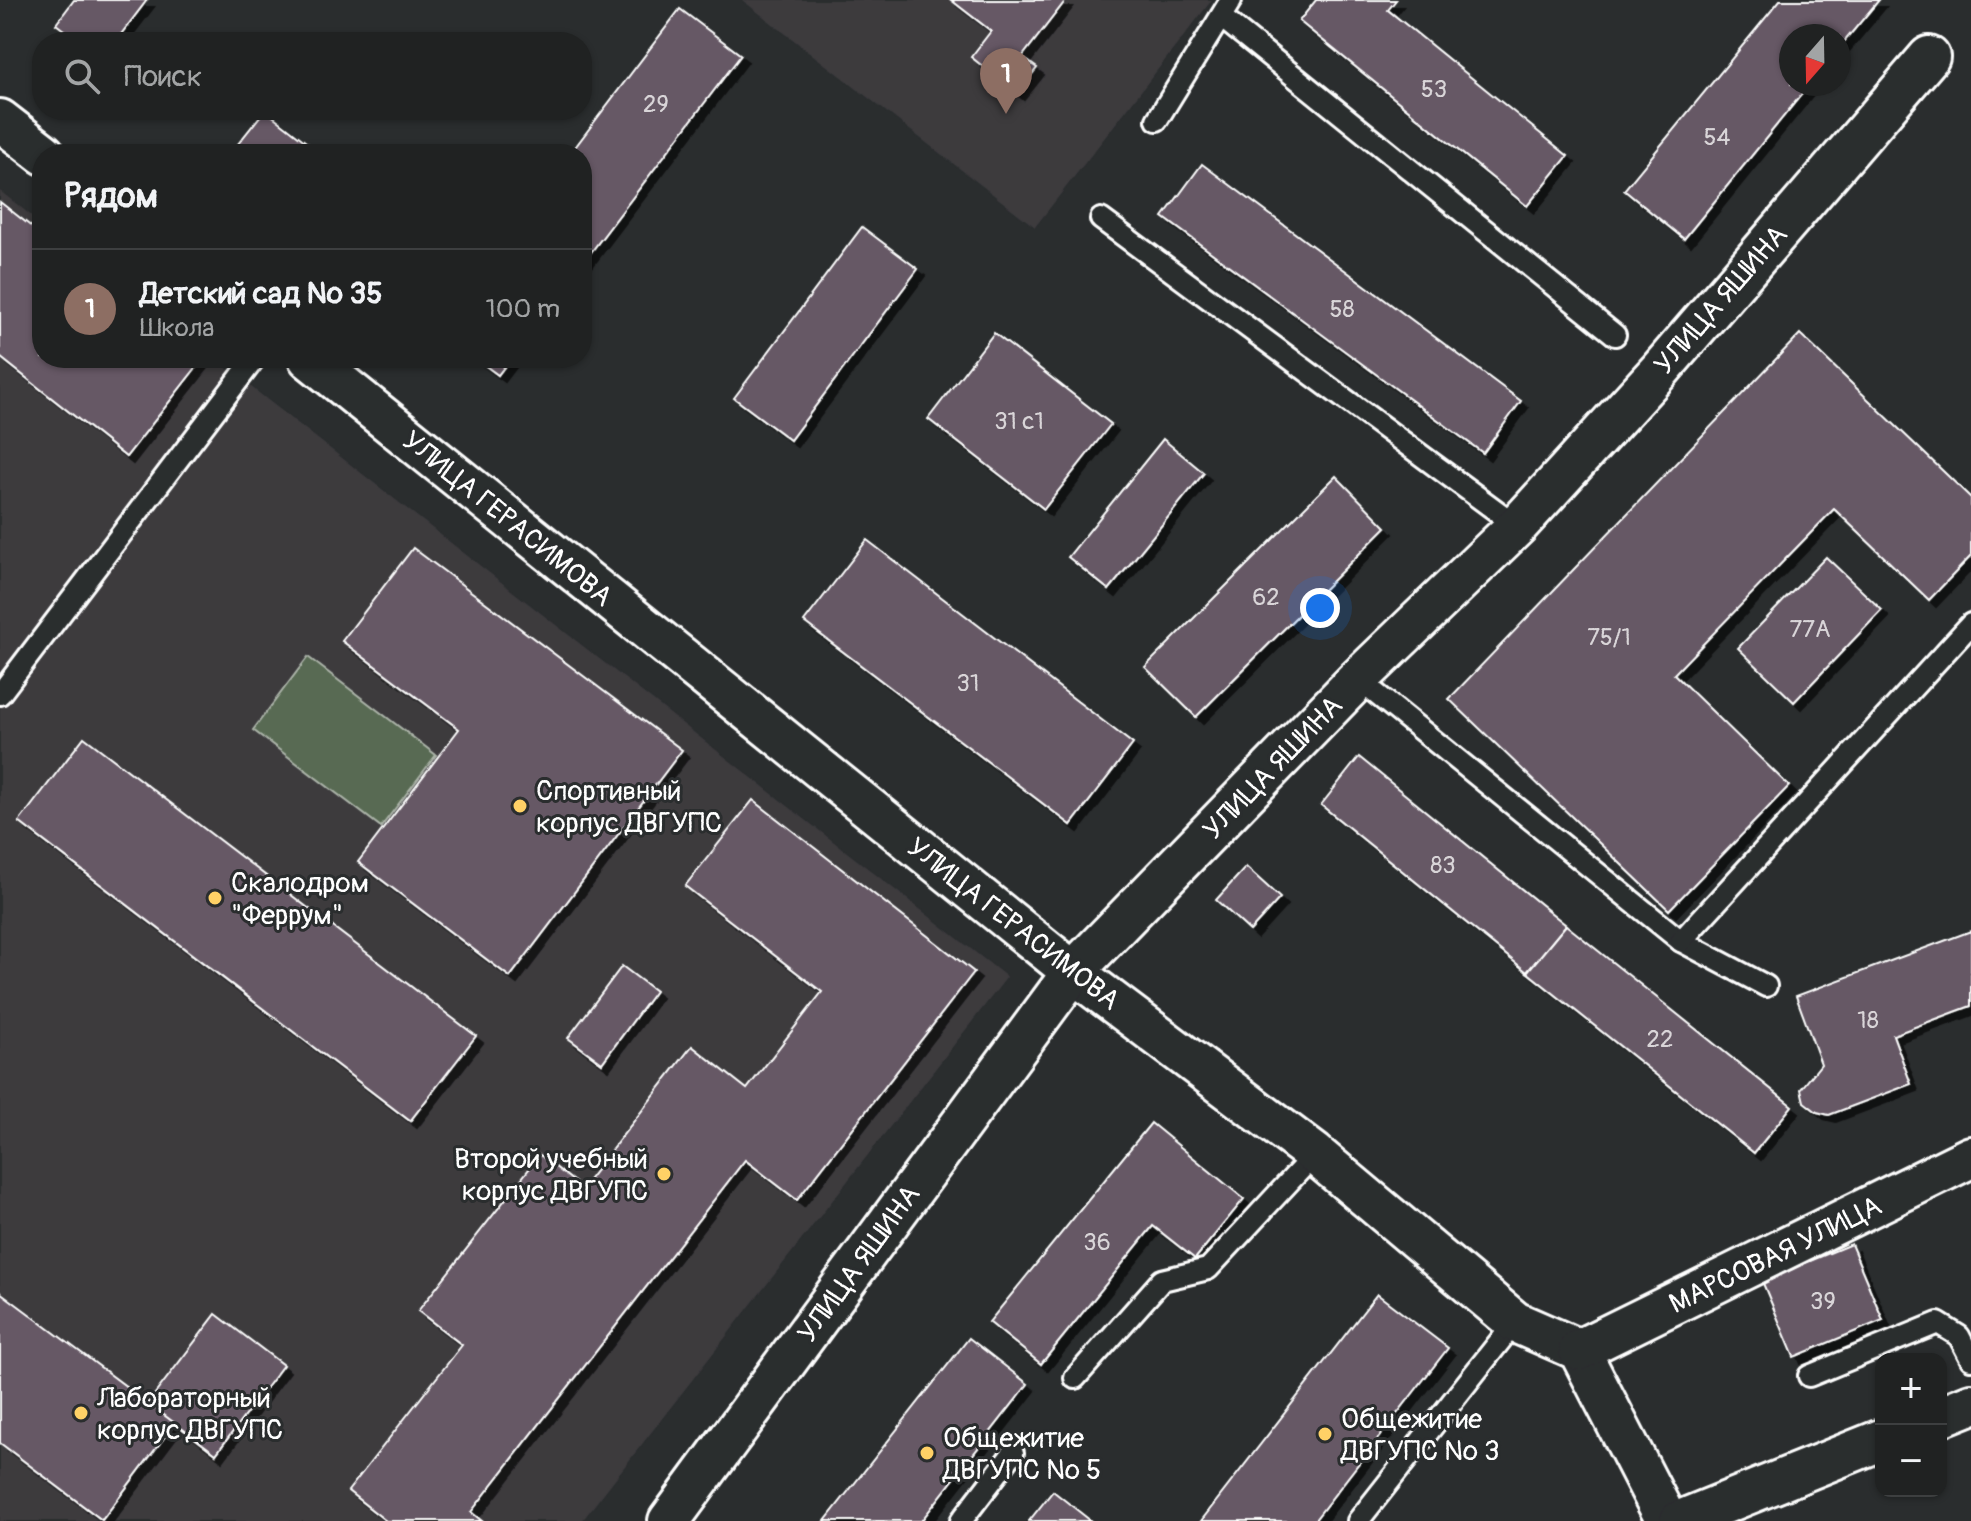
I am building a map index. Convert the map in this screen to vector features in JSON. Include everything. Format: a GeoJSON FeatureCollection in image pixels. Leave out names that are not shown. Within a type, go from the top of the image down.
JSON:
{"type":"FeatureCollection","features":[{"type":"Feature","properties":{"kind":"street","name":"УЛИЦА ЯШИНА"},"geometry":{"type":"LineString","coordinates":[[669,1521],[1073,972],[1358,679],[1517,526],[1660,370],[1929,57]]}},
{"type":"Feature","properties":{"kind":"street"},"geometry":{"type":"LineString","coordinates":[[0,120],[32,145]]}},
{"type":"Feature","properties":{"kind":"street","name":"УЛИЦА ГЕРАСИМОВА"},"geometry":{"type":"LineString","coordinates":[[321,368],[1073,972],[1315,1154],[1515,1322],[1579,1350]]}},
{"type":"Feature","properties":{"kind":"street","name":"МАРСОВАЯ УЛИЦА"},"geometry":{"type":"LineString","coordinates":[[1579,1350],[1971,1157]]}},
{"type":"Feature","properties":{"kind":"street"},"geometry":{"type":"LineString","coordinates":[[1579,1350],[1667,1521]]}},
{"type":"Feature","properties":{"kind":"street"},"geometry":{"type":"LineString","coordinates":[[1947,1414],[1971,1404]]}},
{"type":"Feature","properties":{"kind":"street"},"geometry":{"type":"LineString","coordinates":[[1680,1521],[1875,1442]]}},
{"type":"Feature","properties":{"kind":"lane"},"geometry":{"type":"LineString","coordinates":[[1157,120],[1226,8],[1615,335]]}},
{"type":"Feature","properties":{"kind":"lane"},"geometry":{"type":"LineString","coordinates":[[1101,219],[1517,526]]}},
{"type":"Feature","properties":{"kind":"lane"},"geometry":{"type":"LineString","coordinates":[[0,694],[247,368]]}},
{"type":"Feature","properties":{"kind":"lane"},"geometry":{"type":"LineString","coordinates":[[1681,941],[1971,624]]}},
{"type":"Feature","properties":{"kind":"lane"},"geometry":{"type":"LineString","coordinates":[[1358,679],[1681,941],[1766,986]]}},
{"type":"Feature","properties":{"kind":"lane"},"geometry":{"type":"LineString","coordinates":[[1075,1378],[1162,1280],[1208,1269],[1315,1154]]}},
{"type":"Feature","properties":{"kind":"lane"},"geometry":{"type":"LineString","coordinates":[[1358,1521],[1515,1322]]}},
{"type":"Feature","properties":{"kind":"lane"},"geometry":{"type":"LineString","coordinates":[[1809,1376],[1938,1323],[1959,1336],[1971,1359]]}},
{"type":"Feature","properties":{"kind":"lane"},"geometry":{"type":"LineString","coordinates":[[961,1521],[1013,1453]]}},
{"type":"Feature","properties":{"kind":"shaded area"},"geometry":{"type":"Polygon","coordinates":[[[742,0],[1212,0],[1035,227],[742,0]]]}},
{"type":"Feature","properties":{"kind":"shaded area"},"geometry":{"type":"Polygon","coordinates":[[[0,191],[32,216],[32,368],[227,368],[1007,977],[582,1521],[0,1521],[0,191]]]}},
{"type":"Feature","properties":{"kind":"green space"},"geometry":{"type":"Polygon","coordinates":[[[308,657],[436,755],[381,827],[253,730],[308,657]]]}},
{"type":"Feature","properties":{"kind":"building"},"geometry":{"type":"Polygon","coordinates":[[[74,0],[147,0],[123,32],[67,32],[56,24],[74,0]]]}},
{"type":"Feature","properties":{"kind":"building"},"geometry":{"type":"Polygon","coordinates":[[[951,0],[1066,0],[1022,57],[1037,68],[1017,93],[971,57],[991,31],[951,0]]]}},
{"type":"Feature","properties":{"kind":"building"},"geometry":{"type":"Polygon","coordinates":[[[1316,0],[1396,0],[1388,10],[1568,156],[1527,206],[1299,21],[1316,0]]]}},
{"type":"Feature","properties":{"kind":"building"},"geometry":{"type":"Polygon","coordinates":[[[1780,0],[1879,0],[1851,34],[1851,24],[1779,24],[1779,96],[1800,96],[1684,239],[1624,190],[1780,0]]]}},
{"type":"Feature","properties":{"kind":"building"},"geometry":{"type":"Polygon","coordinates":[[[680,9],[741,55],[592,251],[592,144],[578,144],[680,9]]]}},
{"type":"Feature","properties":{"kind":"building"},"geometry":{"type":"Polygon","coordinates":[[[257,120],[278,120],[309,144],[238,144],[257,120]]]}},
{"type":"Feature","properties":{"kind":"building"},"geometry":{"type":"Polygon","coordinates":[[[1202,164],[1521,401],[1483,453],[1163,217],[1202,164]]]}},
{"type":"Feature","properties":{"kind":"building"},"geometry":{"type":"Polygon","coordinates":[[[0,202],[32,227],[32,368],[196,368],[126,457],[0,357],[0,202]]]}},
{"type":"Feature","properties":{"kind":"building"},"geometry":{"type":"Polygon","coordinates":[[[862,227],[918,269],[790,440],[734,398],[862,227]]]}},
{"type":"Feature","properties":{"kind":"building"},"geometry":{"type":"Polygon","coordinates":[[[994,333],[1111,424],[1044,509],[928,419],[994,333]]]}},
{"type":"Feature","properties":{"kind":"building"},"geometry":{"type":"Polygon","coordinates":[[[1800,334],[1971,498],[1971,556],[1929,600],[1834,509],[1674,674],[1789,786],[1669,910],[1449,699],[1800,334]]]}},
{"type":"Feature","properties":{"kind":"building"},"geometry":{"type":"Polygon","coordinates":[[[489,368],[503,368],[498,375],[489,368]]]}},
{"type":"Feature","properties":{"kind":"building"},"geometry":{"type":"Polygon","coordinates":[[[1163,439],[1204,473],[1109,590],[1068,557],[1163,439]]]}},
{"type":"Feature","properties":{"kind":"building"},"geometry":{"type":"Polygon","coordinates":[[[1336,476],[1386,527],[1196,717],[1145,667],[1336,476]]]}},
{"type":"Feature","properties":{"kind":"building"},"geometry":{"type":"Polygon","coordinates":[[[867,540],[1133,744],[1071,825],[804,622],[867,540]]]}},
{"type":"Feature","properties":{"kind":"building","name":"Спортивный корпус ДВГУПС"},"geometry":{"type":"Polygon","coordinates":[[[413,548],[682,750],[510,977],[358,862],[459,729],[342,641],[413,548]]]}},
{"type":"Feature","properties":{"kind":"building"},"geometry":{"type":"Polygon","coordinates":[[[1826,557],[1882,610],[1794,702],[1738,648],[1826,557]]]}},
{"type":"Feature","properties":{"kind":"building"},"geometry":{"type":"Polygon","coordinates":[[[84,737],[476,1036],[410,1121],[19,822],[84,737]]]}},
{"type":"Feature","properties":{"kind":"building"},"geometry":{"type":"Polygon","coordinates":[[[1359,757],[1566,925],[1527,972],[1321,805],[1359,757]]]}},
{"type":"Feature","properties":{"kind":"building","name":"Второй учебный корпус ДВГУПС"},"geometry":{"type":"Polygon","coordinates":[[[753,800],[974,972],[797,1200],[745,1160],[471,1512],[482,1521],[386,1521],[348,1491],[462,1345],[418,1311],[540,1155],[582,1188],[692,1046],[747,1089],[822,992],[685,886],[753,800]]]}},
{"type":"Feature","properties":{"kind":"building"},"geometry":{"type":"Polygon","coordinates":[[[1246,867],[1280,898],[1250,931],[1216,900],[1246,867]]]}},
{"type":"Feature","properties":{"kind":"building"},"geometry":{"type":"Polygon","coordinates":[[[1566,925],[1792,1106],[1754,1153],[1527,972],[1566,925]]]}},
{"type":"Feature","properties":{"kind":"building"},"geometry":{"type":"Polygon","coordinates":[[[1971,931],[1971,1006],[1893,1035],[1911,1084],[1829,1115],[1817,1112],[1804,1102],[1801,1089],[1821,1064],[1796,996],[1971,931]]]}},
{"type":"Feature","properties":{"kind":"building"},"geometry":{"type":"Polygon","coordinates":[[[622,966],[655,991],[602,1063],[568,1038],[622,966]]]}},
{"type":"Feature","properties":{"kind":"building"},"geometry":{"type":"Polygon","coordinates":[[[1151,1123],[1244,1199],[1195,1259],[1153,1226],[1041,1364],[989,1322],[1151,1123]]]}},
{"type":"Feature","properties":{"kind":"building"},"geometry":{"type":"Polygon","coordinates":[[[1851,1244],[1883,1320],[1794,1357],[1762,1281],[1851,1244]]]}},
{"type":"Feature","properties":{"kind":"building","name":"Лабораторный корпус ДВГУПС"},"geometry":{"type":"Polygon","coordinates":[[[0,1292],[175,1423],[102,1520],[0,1443],[0,1292]]]}},
{"type":"Feature","properties":{"kind":"building","name":"Общежитие ДВГУПС № 3"},"geometry":{"type":"Polygon","coordinates":[[[1377,1294],[1448,1348],[1314,1521],[1201,1521],[1377,1294]]]}},
{"type":"Feature","properties":{"kind":"building"},"geometry":{"type":"Polygon","coordinates":[[[216,1314],[283,1365],[216,1454],[148,1403],[216,1314]]]}},
{"type":"Feature","properties":{"kind":"building","name":"Общежитие ДВГУПС № 5"},"geometry":{"type":"Polygon","coordinates":[[[969,1338],[1028,1384],[921,1521],[825,1521],[969,1338]]]}},
{"type":"Feature","properties":{"kind":"building"},"geometry":{"type":"Polygon","coordinates":[[[1053,1491],[1091,1521],[1029,1521],[1053,1491]]]}},
{"type":"Feature","properties":{"kind":"place","name":"Детский сад № 35"},"geometry":{"type":"Point","coordinates":[1006,114]}},
{"type":"Feature","properties":{"kind":"place","name":"Спортивный корпус ДВГУПС"},"geometry":{"type":"Point","coordinates":[520,806]}},
{"type":"Feature","properties":{"kind":"place","name":"Скалодром \"Феррум\""},"geometry":{"type":"Point","coordinates":[215,898]}},
{"type":"Feature","properties":{"kind":"place","name":"Второй учебный корпус ДВГУПС"},"geometry":{"type":"Point","coordinates":[664,1174]}},
{"type":"Feature","properties":{"kind":"place","name":"Лабораторный корпус ДВГУПС"},"geometry":{"type":"Point","coordinates":[81,1413]}},
{"type":"Feature","properties":{"kind":"place","name":"Общежитие ДВГУПС № 3"},"geometry":{"type":"Point","coordinates":[1325,1434]}},
{"type":"Feature","properties":{"kind":"place","name":"Общежитие ДВГУПС № 5"},"geometry":{"type":"Point","coordinates":[927,1453]}}]}
